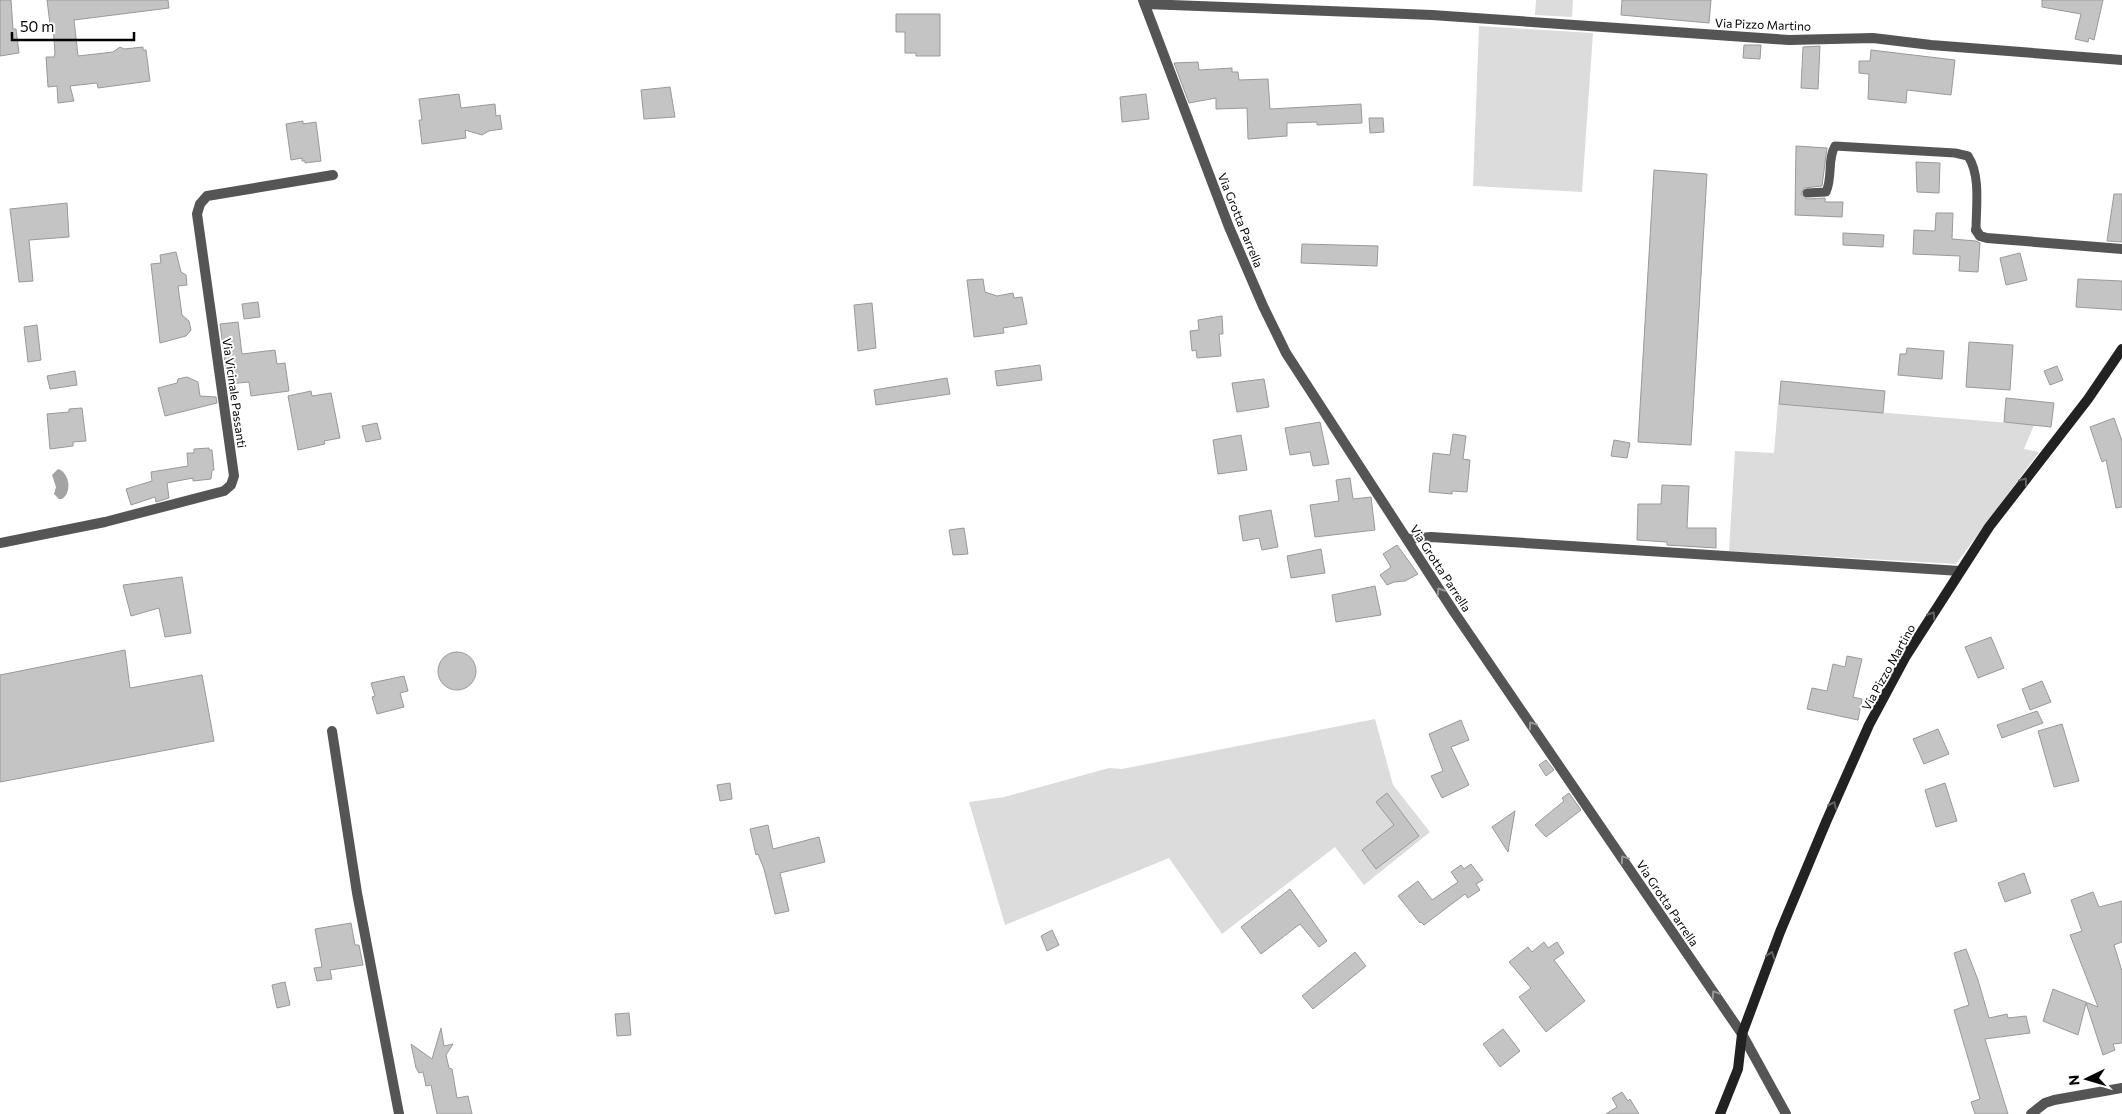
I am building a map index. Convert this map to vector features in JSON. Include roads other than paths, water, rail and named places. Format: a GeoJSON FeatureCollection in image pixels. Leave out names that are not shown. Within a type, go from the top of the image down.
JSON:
{"type":"FeatureCollection","features":[{"type":"Feature","properties":{"kind":"street","name":"Via Pizzo Martino"},"geometry":{"type":"LineString","coordinates":[[1144,2],[1432,15],[1788,40],[1873,38],[1931,45],[2122,60]]}},
{"type":"Feature","properties":{"kind":"street","name":"Via Grotta Parrella"},"geometry":{"type":"LineString","coordinates":[[1144,2],[1229,227],[1263,306],[1286,353],[1454,612],[1742,1034],[1786,1114]]}},
{"type":"Feature","properties":{"kind":"street","name":"Via Vicinale Passanti"},"geometry":{"type":"LineString","coordinates":[[0,543],[104,522],[224,491],[231,485],[234,476],[197,214],[200,204],[207,196],[333,175]]}},
{"type":"Feature","properties":{"kind":"street"},"geometry":{"type":"LineString","coordinates":[[1976,230],[1980,236],[1987,238],[2122,249]]}},
{"type":"Feature","properties":{"kind":"street","name":"Via Pizzo Martino"},"geometry":{"type":"LineString","coordinates":[[1720,1114],[1738,1069],[1742,1034],[1780,932],[1869,725],[1906,656],[1989,527],[2088,399],[2122,349]]}},
{"type":"Feature","properties":{"kind":"street"},"geometry":{"type":"LineString","coordinates":[[1407,539],[1431,537],[1960,571]]}},
{"type":"Feature","properties":{"kind":"street"},"geometry":{"type":"LineString","coordinates":[[332,731],[358,893],[399,1114]]}},
{"type":"Feature","properties":{"kind":"street"},"geometry":{"type":"LineString","coordinates":[[2031,1114],[2045,1103],[2054,1100],[2122,1088]]}},
{"type":"Feature","properties":{"kind":"lane"},"geometry":{"type":"LineString","coordinates":[[1806,193],[1826,192],[1829,185],[1832,151],[1835,146],[1955,153],[1968,156],[1973,163],[1975,174],[1976,230]]}}]}
